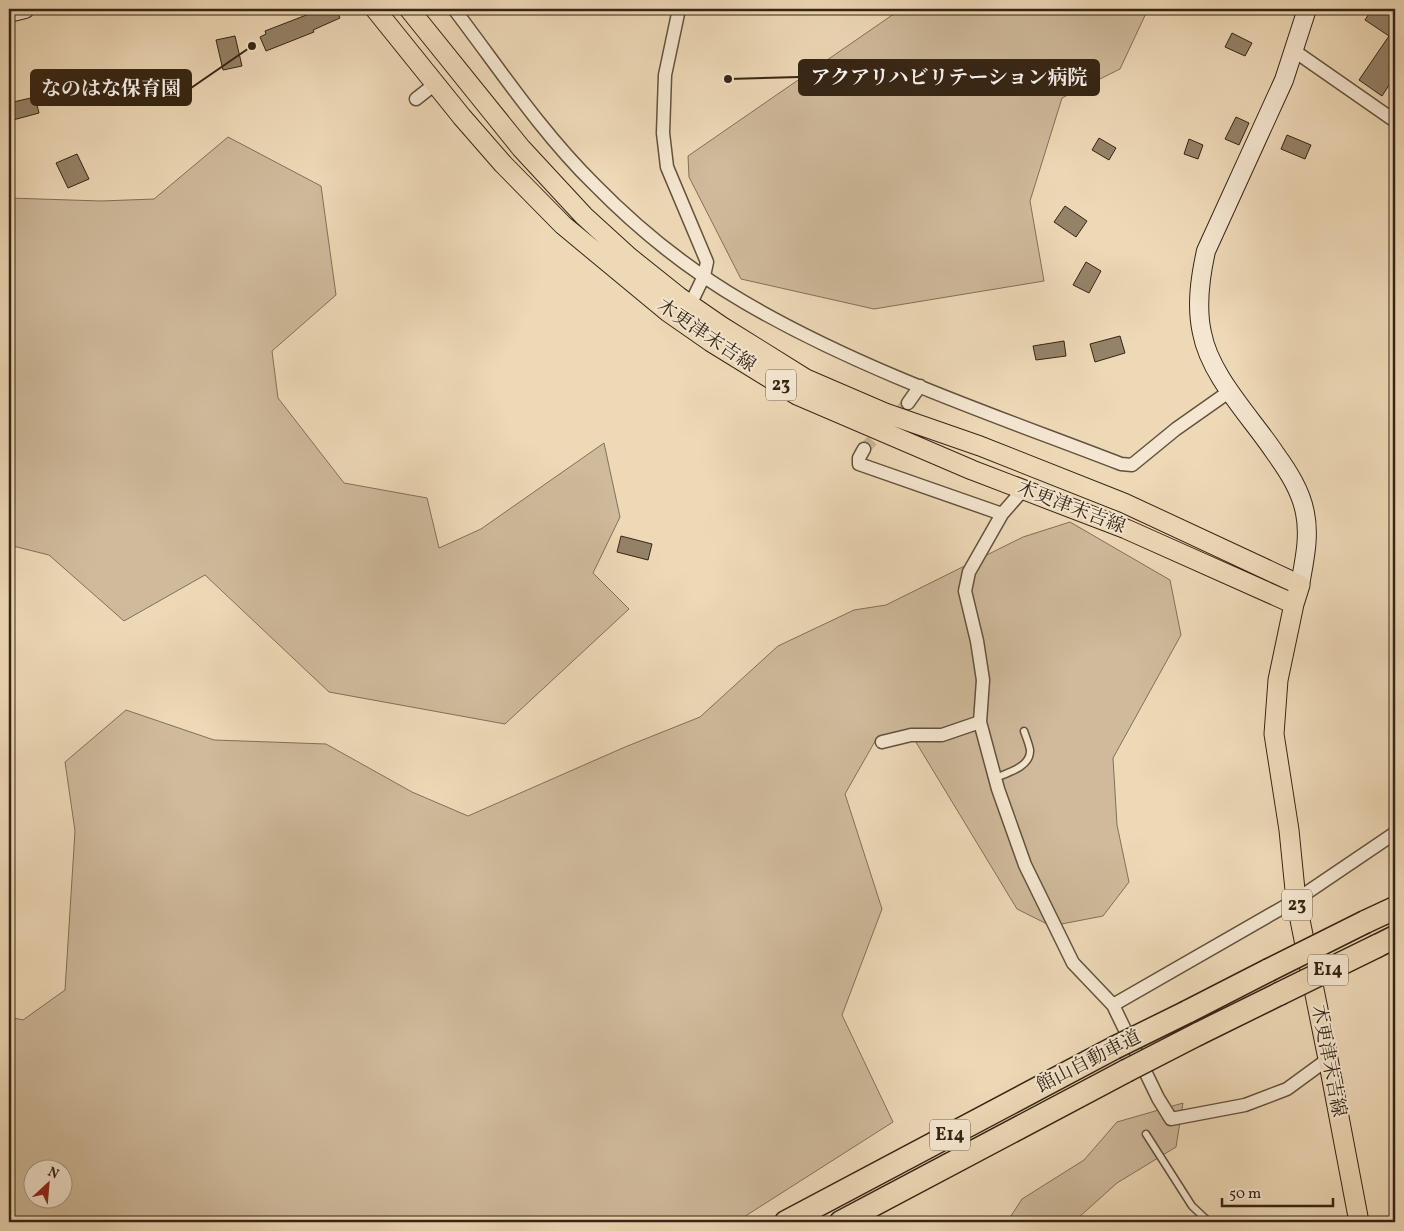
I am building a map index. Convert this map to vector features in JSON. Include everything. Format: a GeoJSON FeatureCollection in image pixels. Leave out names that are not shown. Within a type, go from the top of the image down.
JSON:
{"type":"FeatureCollection","features":[{"type":"Feature","properties":{"kind":"highway","name":"館山自動車道"},"geometry":{"type":"LineString","coordinates":[[786,1222],[1114,1048],[1395,908]]}},
{"type":"Feature","properties":{"kind":"highway","name":"館山自動車道"},"geometry":{"type":"LineString","coordinates":[[841,1222],[1126,1071],[1386,941]]}},
{"type":"Feature","properties":{"kind":"main road","name":"木更津末吉線"},"geometry":{"type":"LineString","coordinates":[[375,9],[503,164],[564,224],[668,312],[711,342],[796,395],[909,444],[1126,529],[1294,604]]}},
{"type":"Feature","properties":{"kind":"main road","name":"木更津末吉線"},"geometry":{"type":"LineString","coordinates":[[409,9],[521,148],[584,216],[629,257],[690,304],[806,379],[885,413],[980,446],[1124,503],[1300,585],[1294,604],[1278,680],[1274,734],[1289,830],[1296,900],[1359,1222]]}},
{"type":"Feature","properties":{"kind":"street"},"geometry":{"type":"LineString","coordinates":[[9,13],[25,9]]}},
{"type":"Feature","properties":{"kind":"street"},"geometry":{"type":"LineString","coordinates":[[454,9],[553,140],[594,185],[667,250],[704,276],[743,301],[818,342],[920,386],[1121,464],[1132,465],[1176,429],[1230,391]]}},
{"type":"Feature","properties":{"kind":"street"},"geometry":{"type":"LineString","coordinates":[[679,9],[665,75],[663,133],[667,167],[707,262],[704,276],[690,304]]}},
{"type":"Feature","properties":{"kind":"street"},"geometry":{"type":"LineString","coordinates":[[1300,585],[1307,541],[1305,514],[1298,490],[1264,435],[1230,391],[1209,355],[1202,334],[1199,304],[1200,277],[1206,251],[1284,80],[1307,9]]}},
{"type":"Feature","properties":{"kind":"street"},"geometry":{"type":"LineString","coordinates":[[1293,50],[1395,121]]}},
{"type":"Feature","properties":{"kind":"street"},"geometry":{"type":"LineString","coordinates":[[416,99],[435,84]]}},
{"type":"Feature","properties":{"kind":"street"},"geometry":{"type":"LineString","coordinates":[[908,403],[920,386]]}},
{"type":"Feature","properties":{"kind":"street"},"geometry":{"type":"LineString","coordinates":[[864,449],[859,458],[859,464],[1002,514]]}},
{"type":"Feature","properties":{"kind":"street"},"geometry":{"type":"LineString","coordinates":[[1023,490],[1002,514],[969,572],[965,590],[977,641],[983,680],[980,722],[995,778],[1025,865],[1073,963],[1112,1004],[1158,1098],[1171,1119],[1245,1105],[1287,1089],[1328,1060]]}},
{"type":"Feature","properties":{"kind":"street"},"geometry":{"type":"LineString","coordinates":[[882,742],[911,735],[942,735],[980,722]]}},
{"type":"Feature","properties":{"kind":"street"},"geometry":{"type":"LineString","coordinates":[[1112,1004],[1296,900],[1395,833]]}},
{"type":"Feature","properties":{"kind":"lane"},"geometry":{"type":"LineString","coordinates":[[995,778],[1021,766],[1028,759],[1030,751],[1024,731]]}},
{"type":"Feature","properties":{"kind":"lane"},"geometry":{"type":"LineString","coordinates":[[1146,1134],[1192,1206],[1210,1222]]}},
{"type":"Feature","properties":{"kind":"shaded area"},"geometry":{"type":"Polygon","coordinates":[[[901,9],[1148,9],[1120,69],[1062,98],[1030,201],[1044,281],[874,309],[741,279],[689,177],[688,156],[901,9]]]}},
{"type":"Feature","properties":{"kind":"shaded area"},"geometry":{"type":"Polygon","coordinates":[[[228,137],[321,186],[336,295],[272,351],[278,398],[344,483],[427,498],[439,548],[481,529],[604,443],[620,517],[593,573],[629,609],[505,724],[329,692],[205,575],[124,621],[49,555],[9,545],[9,198],[101,201],[154,199],[228,137]]]}},
{"type":"Feature","properties":{"kind":"shaded area"},"geometry":{"type":"Polygon","coordinates":[[[1070,522],[1170,580],[1181,635],[1113,758],[1117,825],[1129,882],[1103,916],[1051,926],[1017,909],[914,739],[878,736],[845,794],[882,909],[842,1015],[893,1122],[736,1222],[9,1222],[9,1017],[23,1020],[65,990],[75,831],[65,762],[126,710],[214,740],[326,744],[412,792],[468,816],[625,747],[700,717],[778,646],[854,610],[886,605],[1023,537],[1070,522]]]}},
{"type":"Feature","properties":{"kind":"shaded area"},"geometry":{"type":"Polygon","coordinates":[[[1183,1103],[1176,1147],[1117,1183],[1078,1218],[1077,1222],[1007,1222],[1022,1199],[1084,1160],[1117,1122],[1183,1103]]]}},
{"type":"Feature","properties":{"kind":"building"},"geometry":{"type":"Polygon","coordinates":[[[315,9],[336,9],[340,18],[313,30],[314,32],[266,51],[260,37],[266,34],[265,31],[309,14],[308,12],[315,9]]]}},
{"type":"Feature","properties":{"kind":"building"},"geometry":{"type":"Polygon","coordinates":[[[1372,9],[1390,9],[1395,12],[1395,76],[1382,96],[1359,80],[1389,36],[1365,20],[1372,9]]]}},
{"type":"Feature","properties":{"kind":"building"},"geometry":{"type":"Polygon","coordinates":[[[1232,33],[1252,43],[1245,56],[1225,47],[1232,33]]]}},
{"type":"Feature","properties":{"kind":"building"},"geometry":{"type":"Polygon","coordinates":[[[235,36],[242,66],[223,70],[216,40],[235,36]]]}},
{"type":"Feature","properties":{"kind":"building"},"geometry":{"type":"Polygon","coordinates":[[[35,97],[39,113],[13,120],[9,103],[35,97]]]}},
{"type":"Feature","properties":{"kind":"building"},"geometry":{"type":"Polygon","coordinates":[[[1236,117],[1249,123],[1239,145],[1225,139],[1236,117]]]}},
{"type":"Feature","properties":{"kind":"building"},"geometry":{"type":"Polygon","coordinates":[[[1287,135],[1311,145],[1305,159],[1281,149],[1287,135]]]}},
{"type":"Feature","properties":{"kind":"building"},"geometry":{"type":"Polygon","coordinates":[[[1099,138],[1116,148],[1109,160],[1092,150],[1099,138]]]}},
{"type":"Feature","properties":{"kind":"building"},"geometry":{"type":"Polygon","coordinates":[[[1189,139],[1203,145],[1198,159],[1184,154],[1189,139]]]}},
{"type":"Feature","properties":{"kind":"building"},"geometry":{"type":"Polygon","coordinates":[[[77,154],[89,179],[68,188],[56,163],[77,154]]]}},
{"type":"Feature","properties":{"kind":"building"},"geometry":{"type":"Polygon","coordinates":[[[1065,206],[1087,221],[1076,237],[1054,222],[1065,206]]]}},
{"type":"Feature","properties":{"kind":"building"},"geometry":{"type":"Polygon","coordinates":[[[1086,262],[1101,271],[1089,293],[1073,285],[1086,262]]]}},
{"type":"Feature","properties":{"kind":"building"},"geometry":{"type":"Polygon","coordinates":[[[1120,336],[1125,353],[1095,362],[1090,344],[1120,336]]]}},
{"type":"Feature","properties":{"kind":"building"},"geometry":{"type":"Polygon","coordinates":[[[1064,341],[1066,356],[1036,360],[1033,346],[1064,341]]]}},
{"type":"Feature","properties":{"kind":"building"},"geometry":{"type":"Polygon","coordinates":[[[621,536],[652,544],[648,560],[617,552],[621,536]]]}},
{"type":"Feature","properties":{"kind":"tunnel"},"geometry":{"type":"LineString","coordinates":[[864,449],[908,403]]}},
{"type":"Feature","properties":{"kind":"place","name":"なのはな保育園"},"geometry":{"type":"Point","coordinates":[252,46]}},
{"type":"Feature","properties":{"kind":"place","name":"アクアリハビリテーション病院"},"geometry":{"type":"Point","coordinates":[728,79]}}]}
